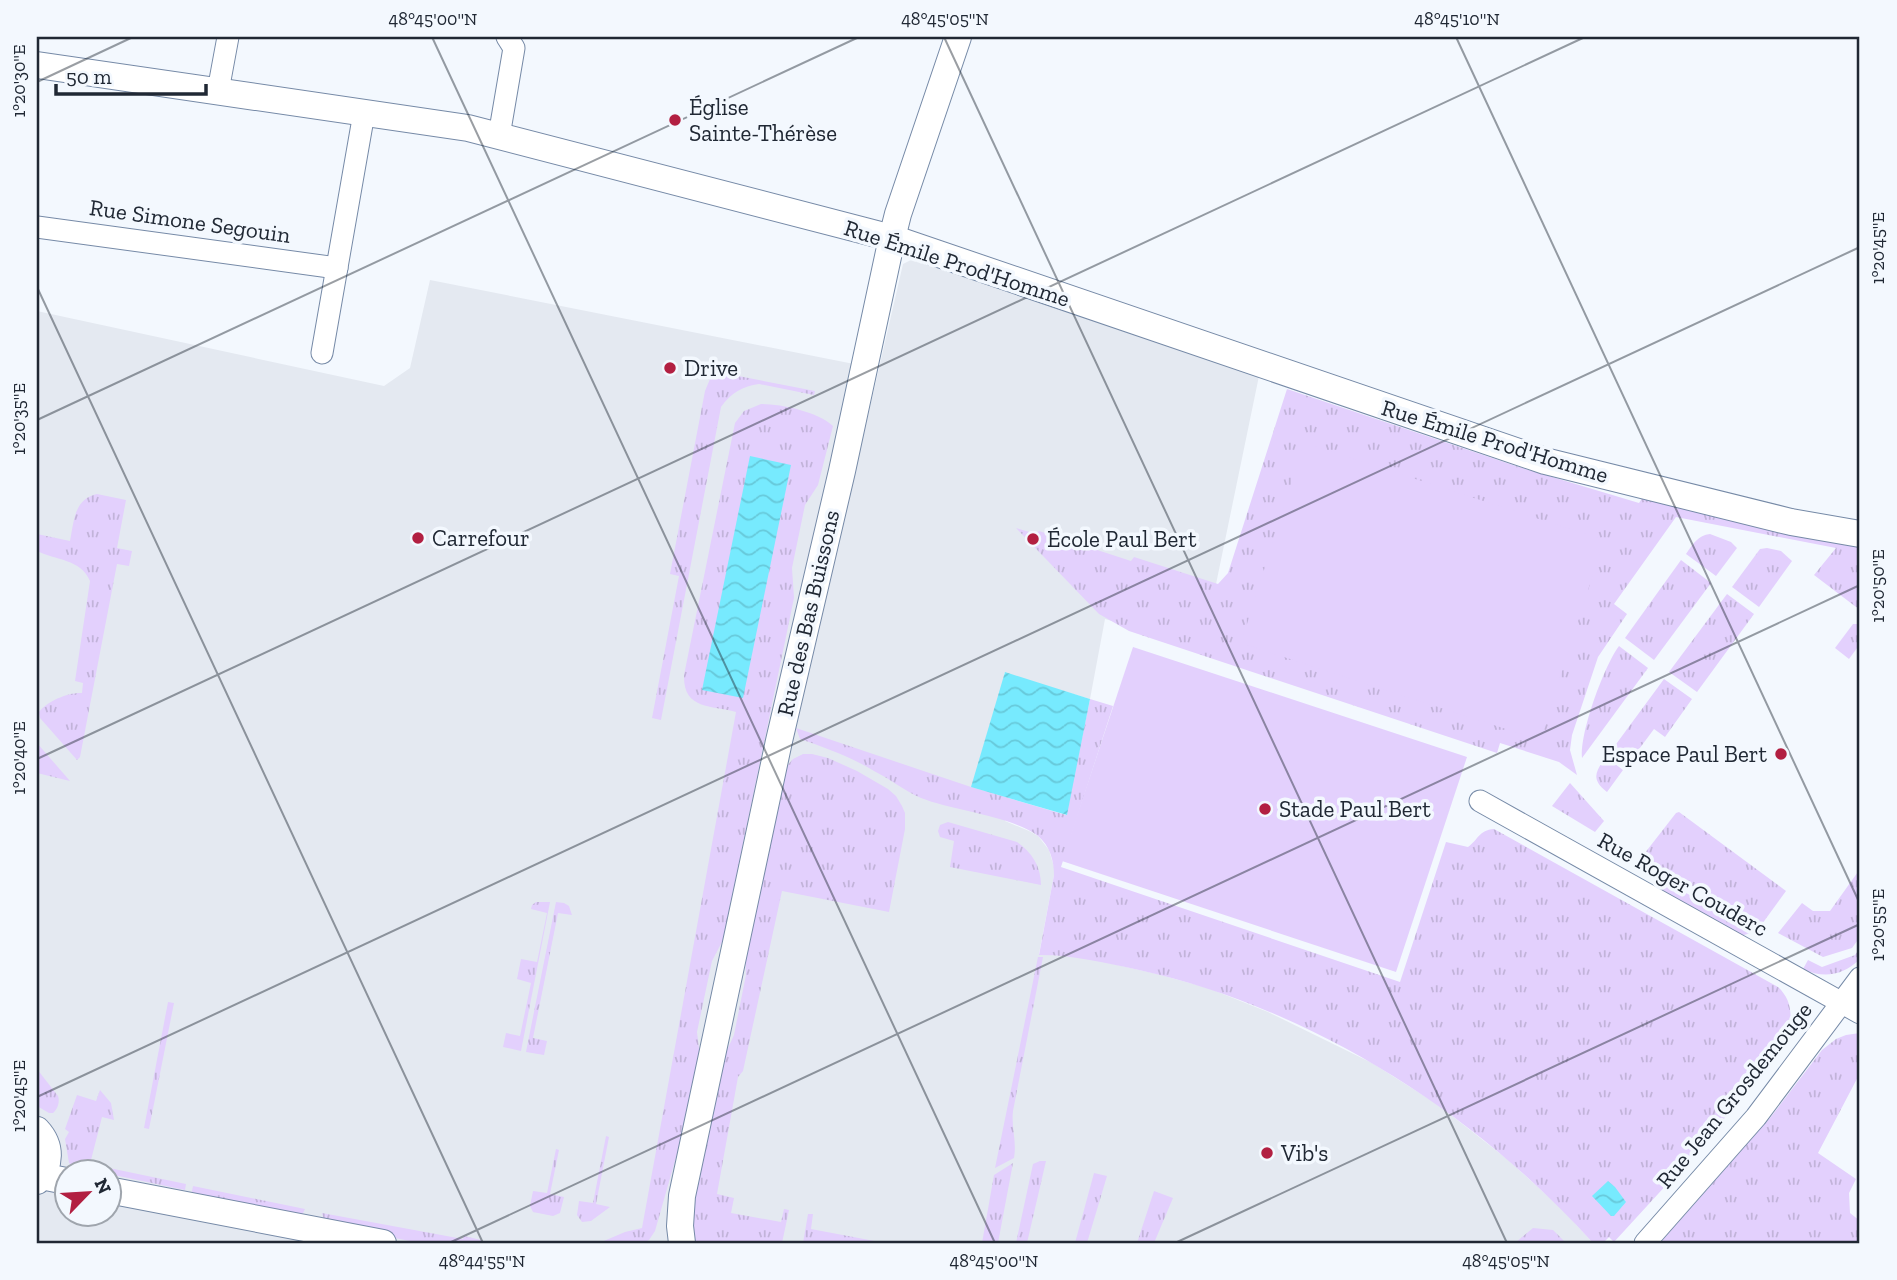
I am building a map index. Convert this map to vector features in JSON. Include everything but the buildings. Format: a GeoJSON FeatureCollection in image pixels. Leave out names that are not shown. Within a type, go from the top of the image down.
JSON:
{"type":"FeatureCollection","features":[{"type":"Feature","properties":{"kind":"street"},"geometry":{"type":"LineString","coordinates":[[218,91],[228,37]]}},
{"type":"Feature","properties":{"kind":"street"},"geometry":{"type":"LineString","coordinates":[[499,136],[514,48],[507,37]]}},
{"type":"Feature","properties":{"kind":"street","name":"Rue des Bas Buissons"},"geometry":{"type":"LineString","coordinates":[[682,1243],[682,1196],[779,741],[842,471],[892,238],[958,37]]}},
{"type":"Feature","properties":{"kind":"street","name":"Rue Émile Prod'Homme"},"geometry":{"type":"LineString","coordinates":[[37,65],[468,128],[892,238],[1545,461],[1791,522],[1860,534]]}},
{"type":"Feature","properties":{"kind":"street"},"geometry":{"type":"LineString","coordinates":[[322,353],[364,113]]}},
{"type":"Feature","properties":{"kind":"street","name":"Rue Simone Segouin"},"geometry":{"type":"LineString","coordinates":[[37,227],[337,268]]}},
{"type":"Feature","properties":{"kind":"street","name":"Rue Roger Couderc"},"geometry":{"type":"LineString","coordinates":[[1480,801],[1851,1008]]}},
{"type":"Feature","properties":{"kind":"street","name":"Rue Jean Grosdemouge"},"geometry":{"type":"LineString","coordinates":[[1645,1243],[1851,1008],[1860,978]]}},
{"type":"Feature","properties":{"kind":"street"},"geometry":{"type":"LineString","coordinates":[[37,1130],[44,1139],[48,1156],[48,1180]]}},
{"type":"Feature","properties":{"kind":"street"},"geometry":{"type":"LineString","coordinates":[[122,1193],[383,1243]]}},
{"type":"Feature","properties":{"kind":"street","name":"Rue des Bas Buissons"},"geometry":{"type":"LineString","coordinates":[[662,1243],[682,1196]]}},
{"type":"Feature","properties":{"kind":"shaded area"},"geometry":{"type":"Polygon","coordinates":[[[913,259],[1042,300],[1259,376],[1203,647],[1105,619],[1090,699],[1004,673],[1005,821],[1038,836],[1049,850],[1054,867],[1039,954],[1087,958],[1208,988],[1268,1012],[1372,1063],[1437,1104],[1507,1159],[1562,1209],[1593,1243],[37,1243],[37,311],[384,386],[410,368],[430,280],[854,364],[773,723],[796,728],[903,264],[913,259]]]}},
{"type":"Feature","properties":{"kind":"green space"},"geometry":{"type":"Polygon","coordinates":[[[723,373],[815,391],[814,395],[753,385],[733,394],[721,407],[661,720],[652,718],[679,576],[670,574],[705,391],[710,379],[723,373]]]}},
{"type":"Feature","properties":{"kind":"green space"},"geometry":{"type":"Polygon","coordinates":[[[1287,389],[1516,466],[1639,503],[1643,497],[1860,539],[1860,610],[1814,575],[1836,548],[1676,517],[1614,604],[1627,614],[1598,657],[1572,735],[1570,750],[1577,775],[1559,762],[1500,743],[1497,753],[1129,631],[1099,614],[1016,528],[1036,534],[1039,531],[1131,561],[1134,557],[1218,584],[1228,573],[1287,389]]]}},
{"type":"Feature","properties":{"kind":"green space"},"geometry":{"type":"Polygon","coordinates":[[[761,404],[799,410],[833,426],[818,485],[805,505],[792,568],[794,598],[723,940],[712,961],[697,1032],[700,1057],[684,1129],[655,1231],[649,1240],[643,1243],[599,1243],[642,1228],[736,712],[693,700],[688,695],[684,675],[735,423],[744,411],[761,404]]]}},
{"type":"Feature","properties":{"kind":"green space"},"geometry":{"type":"Polygon","coordinates":[[[1304,443],[1604,540],[1540,740],[1241,643],[1304,443]]]}},
{"type":"Feature","properties":{"kind":"green space"},"geometry":{"type":"Polygon","coordinates":[[[97,494],[126,500],[117,548],[132,551],[129,566],[117,564],[80,757],[77,760],[40,718],[39,712],[59,698],[82,693],[83,683],[75,681],[90,581],[74,564],[37,551],[37,534],[70,541],[79,506],[97,494]]]}},
{"type":"Feature","properties":{"kind":"green space"},"geometry":{"type":"Polygon","coordinates":[[[1710,534],[1731,542],[1737,548],[1716,576],[1686,554],[1699,538],[1710,534]]]}},
{"type":"Feature","properties":{"kind":"green space"},"geometry":{"type":"Polygon","coordinates":[[[1760,549],[1781,551],[1792,561],[1759,607],[1732,587],[1760,549]]]}},
{"type":"Feature","properties":{"kind":"green space"},"geometry":{"type":"Polygon","coordinates":[[[1681,560],[1711,583],[1654,660],[1625,638],[1681,560]]]}},
{"type":"Feature","properties":{"kind":"green space"},"geometry":{"type":"Polygon","coordinates":[[[1727,594],[1754,614],[1697,692],[1669,672],[1727,594]]]}},
{"type":"Feature","properties":{"kind":"green space"},"geometry":{"type":"Polygon","coordinates":[[[1853,624],[1860,624],[1860,644],[1849,659],[1835,648],[1853,624]]]}},
{"type":"Feature","properties":{"kind":"green space"},"geometry":{"type":"Polygon","coordinates":[[[1619,646],[1648,668],[1582,758],[1584,733],[1594,700],[1606,669],[1619,646]]]}},
{"type":"Feature","properties":{"kind":"green space","name":"Stade Paul Bert"},"geometry":{"type":"Polygon","coordinates":[[[1133,647],[1467,757],[1396,972],[1062,861],[1133,647]]]}},
{"type":"Feature","properties":{"kind":"green space"},"geometry":{"type":"Polygon","coordinates":[[[1664,679],[1692,699],[1665,737],[1654,729],[1628,764],[1611,751],[1664,679]]]}},
{"type":"Feature","properties":{"kind":"green space"},"geometry":{"type":"Polygon","coordinates":[[[1090,699],[1113,706],[1061,867],[1400,982],[1446,842],[1468,847],[1482,833],[1494,829],[1778,987],[1790,1007],[1788,1031],[1713,1134],[1614,1242],[1609,1237],[1603,1243],[1593,1243],[1547,1196],[1497,1151],[1387,1072],[1327,1039],[1266,1010],[1203,987],[1102,962],[1039,955],[1054,875],[1046,844],[1038,836],[1013,823],[921,798],[856,761],[800,739],[796,728],[971,787],[1066,815],[1090,699]]]}},
{"type":"Feature","properties":{"kind":"green space"},"geometry":{"type":"Polygon","coordinates":[[[37,743],[70,781],[37,773],[37,743]]]}},
{"type":"Feature","properties":{"kind":"green space"},"geometry":{"type":"Polygon","coordinates":[[[803,754],[828,758],[857,771],[888,789],[902,806],[905,829],[889,912],[782,891],[743,1071],[738,1077],[717,1194],[734,1198],[731,1213],[781,1222],[784,1209],[789,1210],[782,1243],[690,1243],[688,1230],[722,1061],[734,1035],[746,975],[745,949],[786,767],[793,759],[803,754]]]}},
{"type":"Feature","properties":{"kind":"green space"},"geometry":{"type":"Polygon","coordinates":[[[1606,757],[1623,770],[1607,792],[1598,783],[1596,775],[1606,757]]]}},
{"type":"Feature","properties":{"kind":"green space"},"geometry":{"type":"Polygon","coordinates":[[[1570,783],[1604,821],[1595,832],[1552,806],[1570,783]]]}},
{"type":"Feature","properties":{"kind":"green space"},"geometry":{"type":"Polygon","coordinates":[[[1679,812],[1786,891],[1762,924],[1641,858],[1679,812]]]}},
{"type":"Feature","properties":{"kind":"green space"},"geometry":{"type":"Polygon","coordinates":[[[948,822],[1017,842],[1035,860],[1041,885],[950,867],[954,841],[940,837],[938,831],[940,825],[948,822]]]}},
{"type":"Feature","properties":{"kind":"green space"},"geometry":{"type":"Polygon","coordinates":[[[1860,869],[1860,937],[1852,948],[1823,957],[1778,933],[1802,903],[1813,911],[1830,911],[1860,869]]]}},
{"type":"Feature","properties":{"kind":"green space"},"geometry":{"type":"Polygon","coordinates":[[[1664,881],[1756,931],[1741,936],[1659,890],[1664,881]]]}},
{"type":"Feature","properties":{"kind":"green space"},"geometry":{"type":"Polygon","coordinates":[[[536,902],[550,902],[521,1051],[503,1047],[506,1033],[520,1036],[531,983],[517,979],[521,959],[537,962],[547,913],[531,909],[536,902]]]}},
{"type":"Feature","properties":{"kind":"green space"},"geometry":{"type":"Polygon","coordinates":[[[556,902],[569,906],[572,915],[558,913],[533,1038],[547,1041],[544,1055],[526,1052],[556,902]]]}},
{"type":"Feature","properties":{"kind":"green space"},"geometry":{"type":"Polygon","coordinates":[[[1860,948],[1859,960],[1840,972],[1826,975],[1803,969],[1808,960],[1822,967],[1855,955],[1860,948]]]}},
{"type":"Feature","properties":{"kind":"green space"},"geometry":{"type":"Polygon","coordinates":[[[1038,957],[1043,957],[1013,1111],[1014,1158],[995,1168],[1038,957]]]}},
{"type":"Feature","properties":{"kind":"green space"},"geometry":{"type":"Polygon","coordinates":[[[168,1002],[174,1003],[149,1129],[144,1128],[168,1002]]]}},
{"type":"Feature","properties":{"kind":"green space"},"geometry":{"type":"Polygon","coordinates":[[[1860,1033],[1860,1073],[1818,1153],[1856,1179],[1849,1193],[1850,1213],[1860,1221],[1860,1243],[1660,1243],[1770,1118],[1822,1050],[1836,1039],[1860,1033]]]}},
{"type":"Feature","properties":{"kind":"green space"},"geometry":{"type":"Polygon","coordinates":[[[37,1069],[58,1096],[58,1105],[53,1113],[37,1106],[37,1069]]]}},
{"type":"Feature","properties":{"kind":"green space"},"geometry":{"type":"Polygon","coordinates":[[[100,1090],[111,1103],[114,1120],[102,1117],[92,1158],[68,1158],[65,1139],[69,1132],[65,1129],[77,1095],[96,1101],[100,1090]]]}},
{"type":"Feature","properties":{"kind":"green space"},"geometry":{"type":"Polygon","coordinates":[[[606,1136],[609,1137],[596,1204],[610,1207],[591,1221],[582,1222],[577,1215],[579,1201],[593,1203],[606,1136]]]}},
{"type":"Feature","properties":{"kind":"green space"},"geometry":{"type":"Polygon","coordinates":[[[556,1149],[559,1150],[550,1194],[564,1197],[560,1213],[553,1216],[533,1212],[530,1206],[533,1191],[547,1193],[556,1149]]]}},
{"type":"Feature","properties":{"kind":"green space"},"geometry":{"type":"Polygon","coordinates":[[[1046,1161],[1027,1243],[1016,1243],[1033,1164],[1046,1161]]]}},
{"type":"Feature","properties":{"kind":"green space"},"geometry":{"type":"Polygon","coordinates":[[[1013,1163],[998,1243],[982,1243],[994,1175],[1013,1163]]]}},
{"type":"Feature","properties":{"kind":"green space"},"geometry":{"type":"Polygon","coordinates":[[[122,1171],[186,1184],[185,1190],[122,1177],[122,1171]]]}},
{"type":"Feature","properties":{"kind":"green space"},"geometry":{"type":"Polygon","coordinates":[[[1094,1173],[1107,1176],[1087,1243],[1075,1243],[1094,1173]]]}},
{"type":"Feature","properties":{"kind":"green space"},"geometry":{"type":"Polygon","coordinates":[[[193,1186],[305,1209],[302,1215],[191,1196],[193,1186]]]}},
{"type":"Feature","properties":{"kind":"green space"},"geometry":{"type":"Polygon","coordinates":[[[1154,1191],[1173,1198],[1154,1243],[1137,1243],[1154,1191]]]}},
{"type":"Feature","properties":{"kind":"green space"},"geometry":{"type":"Polygon","coordinates":[[[322,1213],[463,1239],[464,1236],[481,1240],[481,1243],[420,1243],[329,1225],[322,1213]]]}},
{"type":"Feature","properties":{"kind":"green space"},"geometry":{"type":"Polygon","coordinates":[[[808,1214],[813,1214],[811,1229],[885,1243],[803,1243],[808,1214]]]}},
{"type":"Feature","properties":{"kind":"green space"},"geometry":{"type":"Polygon","coordinates":[[[1533,1228],[1553,1230],[1566,1243],[1515,1243],[1533,1228]]]}},
{"type":"Feature","properties":{"kind":"water"},"geometry":{"type":"Polygon","coordinates":[[[750,456],[791,465],[743,698],[702,690],[750,456]]]}},
{"type":"Feature","properties":{"kind":"water"},"geometry":{"type":"Polygon","coordinates":[[[1005,672],[1090,699],[1067,815],[971,787],[1005,672]]]}},
{"type":"Feature","properties":{"kind":"water"},"geometry":{"type":"Polygon","coordinates":[[[1608,1181],[1626,1202],[1614,1216],[1592,1196],[1608,1181]]]}},
{"type":"Feature","properties":{"kind":"place","name":"Église Sainte-Thérèse"},"geometry":{"type":"Point","coordinates":[675,120]}},
{"type":"Feature","properties":{"kind":"place","name":"Drive"},"geometry":{"type":"Point","coordinates":[670,368]}},
{"type":"Feature","properties":{"kind":"place","name":"Carrefour"},"geometry":{"type":"Point","coordinates":[418,538]}},
{"type":"Feature","properties":{"kind":"place","name":"École Paul Bert"},"geometry":{"type":"Point","coordinates":[1033,539]}},
{"type":"Feature","properties":{"kind":"place","name":"Espace Paul Bert"},"geometry":{"type":"Point","coordinates":[1781,754]}},
{"type":"Feature","properties":{"kind":"place","name":"Stade Paul Bert"},"geometry":{"type":"Point","coordinates":[1265,809]}},
{"type":"Feature","properties":{"kind":"place","name":"Vib's"},"geometry":{"type":"Point","coordinates":[1267,1153]}}]}
